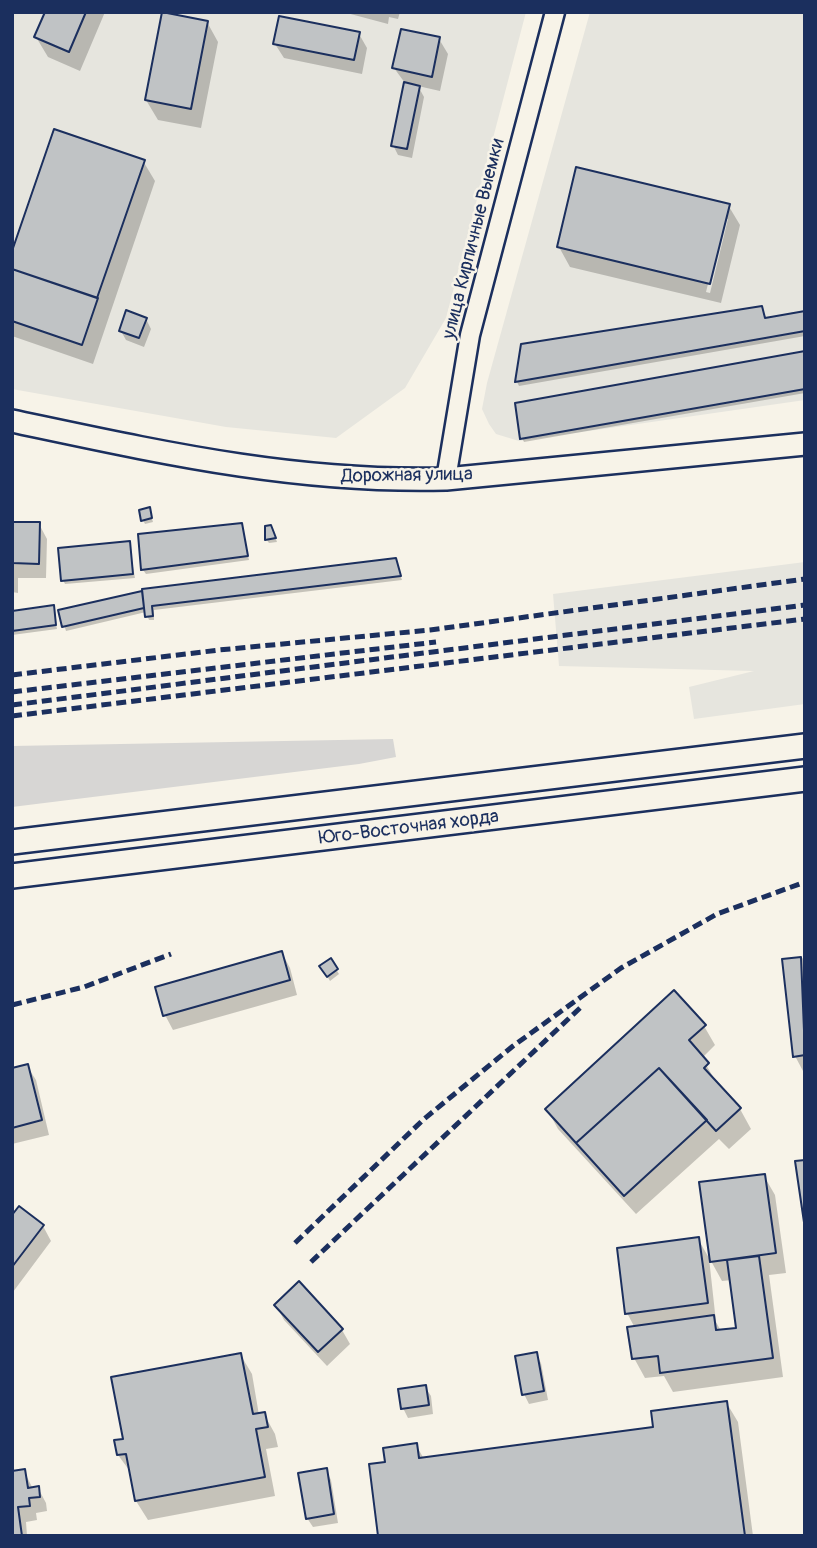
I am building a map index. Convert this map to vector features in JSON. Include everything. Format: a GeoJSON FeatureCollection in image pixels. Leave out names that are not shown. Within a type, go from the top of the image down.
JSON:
{"type":"FeatureCollection","features":[{"type":"Feature","properties":{"kind":"main road","name":"Дорожная улица"},"geometry":{"type":"LineString","coordinates":[[12,421],[225,465],[317,477],[391,481],[446,479],[805,444]]}},
{"type":"Feature","properties":{"kind":"main road","name":"Юго-Восточная хорда"},"geometry":{"type":"LineString","coordinates":[[12,842],[805,746]]}},
{"type":"Feature","properties":{"kind":"main road","name":"Юго-Восточная хорда"},"geometry":{"type":"LineString","coordinates":[[12,876],[805,779]]}},
{"type":"Feature","properties":{"kind":"street","name":"улица Кирпичные Выемки"},"geometry":{"type":"LineString","coordinates":[[446,479],[470,335],[555,12]]}},
{"type":"Feature","properties":{"kind":"shaded area"},"geometry":{"type":"Polygon","coordinates":[[[12,12],[526,12],[446,318],[405,388],[336,438],[226,427],[12,389],[12,12]]]}},
{"type":"Feature","properties":{"kind":"shaded area"},"geometry":{"type":"Polygon","coordinates":[[[590,12],[805,12],[805,400],[519,441],[496,434],[489,424],[482,409],[487,383],[590,12]]]}},
{"type":"Feature","properties":{"kind":"shaded area"},"geometry":{"type":"Polygon","coordinates":[[[805,562],[805,704],[694,719],[689,687],[754,671],[559,666],[553,594],[805,562]]]}},
{"type":"Feature","properties":{"kind":"shaded area"},"geometry":{"type":"Polygon","coordinates":[[[393,739],[396,757],[359,764],[12,807],[12,746],[393,739]]]}},
{"type":"Feature","properties":{"kind":"building"},"geometry":{"type":"Polygon","coordinates":[[[45,12],[86,12],[69,52],[34,37],[45,12]]]}},
{"type":"Feature","properties":{"kind":"building"},"geometry":{"type":"Polygon","coordinates":[[[162,12],[208,21],[191,109],[145,100],[162,12]]]}},
{"type":"Feature","properties":{"kind":"building"},"geometry":{"type":"Polygon","coordinates":[[[279,16],[360,32],[354,60],[273,44],[279,16]]]}},
{"type":"Feature","properties":{"kind":"building"},"geometry":{"type":"Polygon","coordinates":[[[401,29],[440,37],[432,77],[392,68],[401,29]]]}},
{"type":"Feature","properties":{"kind":"building"},"geometry":{"type":"Polygon","coordinates":[[[404,82],[420,86],[407,149],[391,146],[404,82]]]}},
{"type":"Feature","properties":{"kind":"building"},"geometry":{"type":"Polygon","coordinates":[[[54,129],[145,160],[97,298],[12,269],[12,251],[54,129]]]}},
{"type":"Feature","properties":{"kind":"building"},"geometry":{"type":"Polygon","coordinates":[[[576,167],[730,204],[710,284],[557,247],[576,167]]]}},
{"type":"Feature","properties":{"kind":"building"},"geometry":{"type":"Polygon","coordinates":[[[12,269],[98,298],[82,345],[12,321],[12,269]]]}},
{"type":"Feature","properties":{"kind":"building"},"geometry":{"type":"Polygon","coordinates":[[[762,306],[765,318],[805,311],[805,331],[515,382],[521,344],[762,306]]]}},
{"type":"Feature","properties":{"kind":"building"},"geometry":{"type":"Polygon","coordinates":[[[126,310],[147,318],[139,338],[119,331],[126,310]]]}},
{"type":"Feature","properties":{"kind":"building"},"geometry":{"type":"Polygon","coordinates":[[[805,351],[805,389],[520,439],[515,403],[805,351]]]}},
{"type":"Feature","properties":{"kind":"building"},"geometry":{"type":"Polygon","coordinates":[[[150,507],[152,518],[141,521],[139,510],[150,507]]]}},
{"type":"Feature","properties":{"kind":"building"},"geometry":{"type":"Polygon","coordinates":[[[12,522],[40,522],[39,564],[12,563],[12,522]]]}},
{"type":"Feature","properties":{"kind":"building"},"geometry":{"type":"Polygon","coordinates":[[[242,523],[248,556],[141,570],[138,534],[242,523]]]}},
{"type":"Feature","properties":{"kind":"building"},"geometry":{"type":"Polygon","coordinates":[[[271,525],[276,538],[265,540],[265,526],[271,525]]]}},
{"type":"Feature","properties":{"kind":"building"},"geometry":{"type":"Polygon","coordinates":[[[130,541],[133,574],[61,581],[58,548],[130,541]]]}},
{"type":"Feature","properties":{"kind":"building"},"geometry":{"type":"Polygon","coordinates":[[[396,558],[401,576],[152,606],[153,616],[145,617],[142,589],[396,558]]]}},
{"type":"Feature","properties":{"kind":"building"},"geometry":{"type":"Polygon","coordinates":[[[142,591],[144,608],[62,627],[58,610],[142,591]]]}},
{"type":"Feature","properties":{"kind":"building"},"geometry":{"type":"Polygon","coordinates":[[[54,605],[56,625],[12,631],[12,611],[54,605]]]}},
{"type":"Feature","properties":{"kind":"building"},"geometry":{"type":"Polygon","coordinates":[[[282,951],[290,980],[163,1016],[155,987],[282,951]]]}},
{"type":"Feature","properties":{"kind":"building"},"geometry":{"type":"Polygon","coordinates":[[[801,957],[805,1055],[793,1057],[782,959],[801,957]]]}},
{"type":"Feature","properties":{"kind":"building"},"geometry":{"type":"Polygon","coordinates":[[[331,958],[338,969],[327,977],[319,966],[331,958]]]}},
{"type":"Feature","properties":{"kind":"building"},"geometry":{"type":"Polygon","coordinates":[[[674,990],[706,1025],[689,1040],[709,1063],[704,1068],[741,1108],[716,1131],[659,1068],[576,1143],[545,1109],[674,990]]]}},
{"type":"Feature","properties":{"kind":"building"},"geometry":{"type":"Polygon","coordinates":[[[28,1064],[42,1120],[12,1128],[12,1068],[28,1064]]]}},
{"type":"Feature","properties":{"kind":"building"},"geometry":{"type":"Polygon","coordinates":[[[659,1068],[707,1120],[624,1196],[576,1143],[659,1068]]]}},
{"type":"Feature","properties":{"kind":"building"},"geometry":{"type":"Polygon","coordinates":[[[805,1160],[805,1229],[795,1161],[805,1160]]]}},
{"type":"Feature","properties":{"kind":"building"},"geometry":{"type":"Polygon","coordinates":[[[765,1174],[776,1253],[710,1262],[699,1182],[765,1174]]]}},
{"type":"Feature","properties":{"kind":"building"},"geometry":{"type":"Polygon","coordinates":[[[19,1206],[44,1225],[12,1267],[12,1215],[19,1206]]]}},
{"type":"Feature","properties":{"kind":"building"},"geometry":{"type":"Polygon","coordinates":[[[699,1237],[708,1303],[625,1314],[617,1248],[699,1237]]]}},
{"type":"Feature","properties":{"kind":"building"},"geometry":{"type":"Polygon","coordinates":[[[759,1256],[773,1358],[660,1373],[658,1356],[632,1359],[627,1327],[714,1315],[716,1330],[736,1328],[727,1260],[759,1256]]]}},
{"type":"Feature","properties":{"kind":"building"},"geometry":{"type":"Polygon","coordinates":[[[299,1281],[343,1329],[318,1352],[274,1305],[299,1281]]]}},
{"type":"Feature","properties":{"kind":"building"},"geometry":{"type":"Polygon","coordinates":[[[537,1352],[544,1391],[522,1395],[515,1356],[537,1352]]]}},
{"type":"Feature","properties":{"kind":"building"},"geometry":{"type":"Polygon","coordinates":[[[241,1353],[253,1414],[265,1412],[268,1427],[256,1429],[265,1477],[135,1501],[126,1454],[117,1455],[114,1440],[123,1439],[111,1377],[241,1353]]]}},
{"type":"Feature","properties":{"kind":"building"},"geometry":{"type":"Polygon","coordinates":[[[426,1385],[429,1405],[401,1409],[398,1389],[426,1385]]]}},
{"type":"Feature","properties":{"kind":"building"},"geometry":{"type":"Polygon","coordinates":[[[727,1401],[745,1536],[378,1536],[369,1464],[385,1462],[383,1448],[417,1443],[419,1458],[653,1427],[651,1411],[727,1401]]]}},
{"type":"Feature","properties":{"kind":"building"},"geometry":{"type":"Polygon","coordinates":[[[327,1468],[334,1514],[306,1519],[298,1473],[327,1468]]]}},
{"type":"Feature","properties":{"kind":"building"},"geometry":{"type":"Polygon","coordinates":[[[25,1469],[28,1488],[39,1486],[40,1497],[29,1498],[30,1506],[18,1507],[22,1536],[12,1536],[12,1471],[25,1469]]]}},
{"type":"Feature","properties":{"kind":"railway"},"geometry":{"type":"LineString","coordinates":[[12,675],[219,650],[430,630],[805,579]]}},
{"type":"Feature","properties":{"kind":"railway"},"geometry":{"type":"LineString","coordinates":[[12,705],[805,605]]}},
{"type":"Feature","properties":{"kind":"railway"},"geometry":{"type":"LineString","coordinates":[[12,716],[805,619]]}},
{"type":"Feature","properties":{"kind":"railway"},"geometry":{"type":"LineString","coordinates":[[12,692],[436,642]]}},
{"type":"Feature","properties":{"kind":"railway"},"geometry":{"type":"LineString","coordinates":[[295,1243],[424,1119],[513,1046],[621,968],[717,914],[805,882]]}},
{"type":"Feature","properties":{"kind":"railway"},"geometry":{"type":"LineString","coordinates":[[12,1005],[84,987],[171,954]]}},
{"type":"Feature","properties":{"kind":"railway"},"geometry":{"type":"LineString","coordinates":[[311,1262],[581,1007]]}}]}
